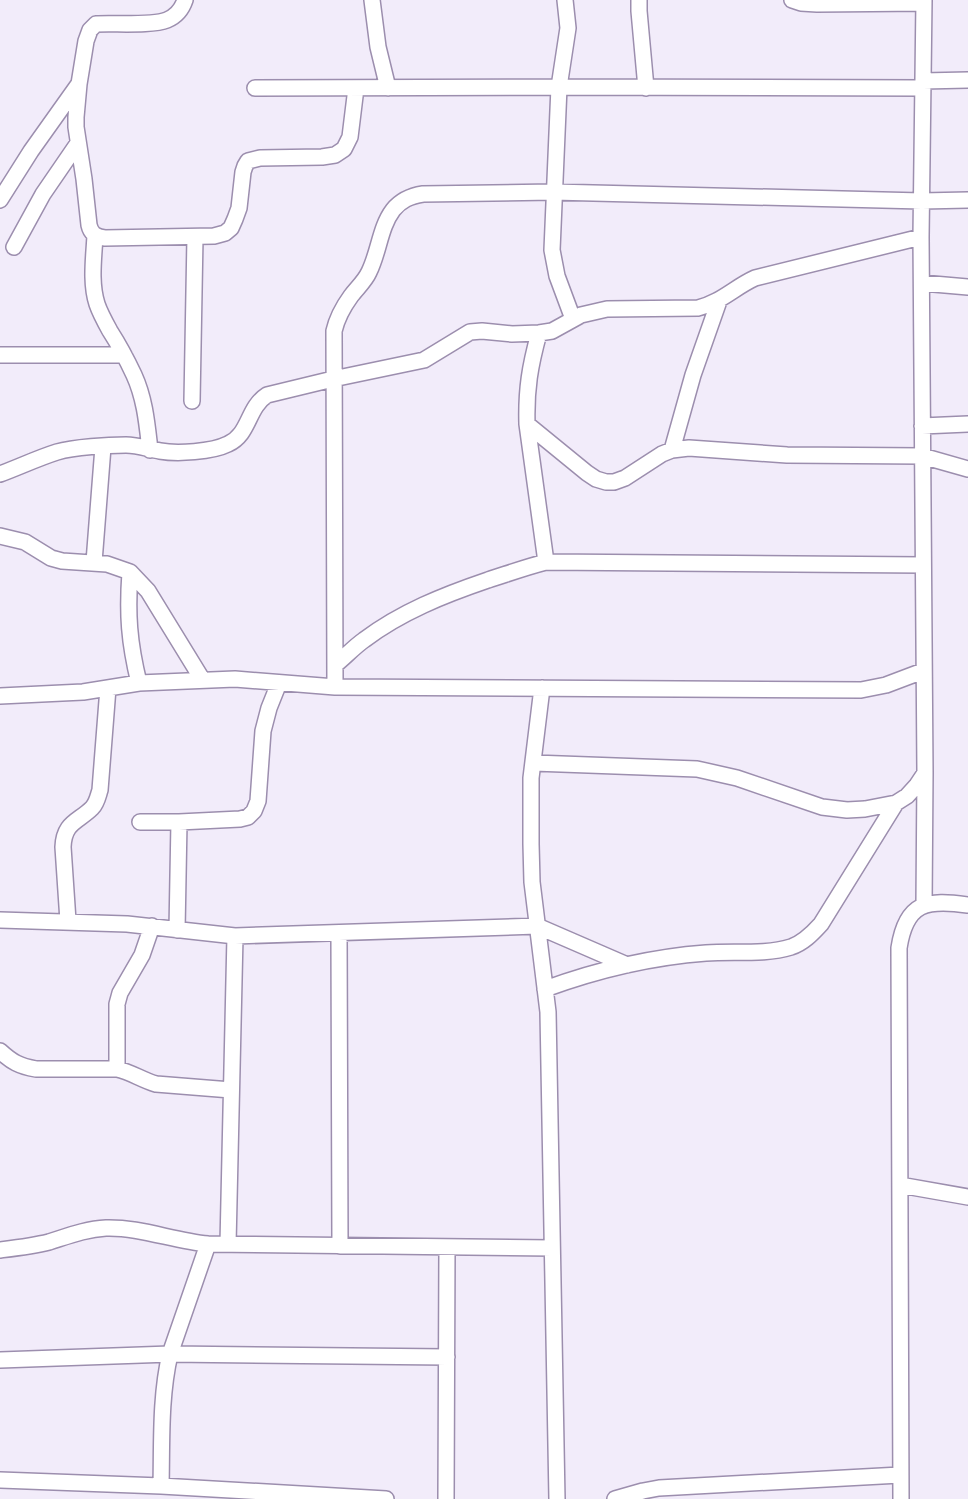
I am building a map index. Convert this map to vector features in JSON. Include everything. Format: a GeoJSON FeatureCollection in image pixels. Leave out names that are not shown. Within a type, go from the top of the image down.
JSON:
{"type":"FeatureCollection","features":[{"type":"Feature","properties":{"kind":"street"},"geometry":{"type":"LineString","coordinates":[[185,0],[182,8],[175,16],[167,20],[96,24],[90,30],[86,41],[79,84],[76,117],[89,225],[90,231],[94,235],[100,238],[196,237],[225,233],[231,228],[239,208],[243,172],[248,161],[260,158],[322,157],[335,155],[344,149],[350,137],[356,88]]}},
{"type":"Feature","properties":{"kind":"street"},"geometry":{"type":"LineString","coordinates":[[372,0],[378,47],[388,88]]}},
{"type":"Feature","properties":{"kind":"street"},"geometry":{"type":"LineString","coordinates":[[565,0],[568,28],[558,87],[552,250],[560,287],[573,319]]}},
{"type":"Feature","properties":{"kind":"street"},"geometry":{"type":"LineString","coordinates":[[639,0],[646,88]]}},
{"type":"Feature","properties":{"kind":"street"},"geometry":{"type":"LineString","coordinates":[[792,0],[801,3],[817,4],[924,2],[921,237],[925,773],[924,905]]}},
{"type":"Feature","properties":{"kind":"street"},"geometry":{"type":"LineString","coordinates":[[255,88],[646,88],[923,84],[968,80]]}},
{"type":"Feature","properties":{"kind":"street"},"geometry":{"type":"LineString","coordinates":[[0,200],[79,84]]}},
{"type":"Feature","properties":{"kind":"street"},"geometry":{"type":"LineString","coordinates":[[14,247],[44,194],[78,143]]}},
{"type":"Feature","properties":{"kind":"street"},"geometry":{"type":"LineString","coordinates":[[335,688],[334,330],[337,318],[344,305],[369,272],[385,226],[392,211],[400,202],[410,196],[422,194],[553,192],[922,201],[968,200]]}},
{"type":"Feature","properties":{"kind":"street"},"geometry":{"type":"LineString","coordinates":[[94,235],[93,289],[96,303],[124,355],[143,398],[150,450]]}},
{"type":"Feature","properties":{"kind":"street"},"geometry":{"type":"LineString","coordinates":[[192,401],[196,237]]}},
{"type":"Feature","properties":{"kind":"street"},"geometry":{"type":"LineString","coordinates":[[0,474],[58,452],[129,445],[162,452],[188,452],[218,448],[229,444],[239,437],[246,427],[254,407],[267,395],[424,360],[470,332],[482,330],[520,335],[539,333],[552,330],[594,311],[607,309],[698,308],[719,301],[740,286],[763,275],[921,237]]}},
{"type":"Feature","properties":{"kind":"street"},"geometry":{"type":"LineString","coordinates":[[922,283],[968,287]]}},
{"type":"Feature","properties":{"kind":"street"},"geometry":{"type":"LineString","coordinates":[[672,450],[692,375],[719,301]]}},
{"type":"Feature","properties":{"kind":"street"},"geometry":{"type":"LineString","coordinates":[[539,333],[530,368],[527,424],[546,562]]}},
{"type":"Feature","properties":{"kind":"street"},"geometry":{"type":"LineString","coordinates":[[0,355],[124,355]]}},
{"type":"Feature","properties":{"kind":"street"},"geometry":{"type":"LineString","coordinates":[[527,424],[596,479],[606,482],[614,482],[625,478],[662,454],[672,450],[689,448],[787,455],[922,456],[968,469]]}},
{"type":"Feature","properties":{"kind":"street"},"geometry":{"type":"LineString","coordinates":[[922,426],[968,424]]}},
{"type":"Feature","properties":{"kind":"street"},"geometry":{"type":"LineString","coordinates":[[94,562],[103,447]]}},
{"type":"Feature","properties":{"kind":"street"},"geometry":{"type":"LineString","coordinates":[[0,536],[25,542],[52,558],[62,561],[107,564],[130,572],[148,591],[202,679]]}},
{"type":"Feature","properties":{"kind":"street"},"geometry":{"type":"LineString","coordinates":[[335,665],[363,640],[406,613],[436,598],[522,568],[546,562],[923,565]]}},
{"type":"Feature","properties":{"kind":"street"},"geometry":{"type":"LineString","coordinates":[[130,572],[129,628],[132,656],[139,683]]}},
{"type":"Feature","properties":{"kind":"street"},"geometry":{"type":"LineString","coordinates":[[0,696],[83,692],[139,683],[202,679],[235,679],[335,688],[861,690],[886,686],[923,671]]}},
{"type":"Feature","properties":{"kind":"street"},"geometry":{"type":"LineString","coordinates":[[140,822],[240,819],[248,817],[254,811],[258,801],[263,731],[269,708],[279,683]]}},
{"type":"Feature","properties":{"kind":"street"},"geometry":{"type":"LineString","coordinates":[[68,921],[63,837],[73,822],[92,808],[98,800],[108,688]]}},
{"type":"Feature","properties":{"kind":"street"},"geometry":{"type":"LineString","coordinates":[[542,688],[532,778],[530,844],[532,882],[546,989],[549,1038],[557,1499]]}},
{"type":"Feature","properties":{"kind":"street"},"geometry":{"type":"LineString","coordinates":[[534,763],[697,769],[737,778],[822,807],[847,810],[865,809],[896,803],[907,796],[925,773]]}},
{"type":"Feature","properties":{"kind":"street"},"geometry":{"type":"LineString","coordinates":[[546,989],[589,974],[662,958],[706,953],[775,950],[792,947],[810,937],[821,924],[896,803]]}},
{"type":"Feature","properties":{"kind":"street"},"geometry":{"type":"LineString","coordinates":[[177,930],[178,822]]}},
{"type":"Feature","properties":{"kind":"street"},"geometry":{"type":"LineString","coordinates":[[901,1499],[899,948],[901,932],[906,920],[924,905],[936,902],[968,905]]}},
{"type":"Feature","properties":{"kind":"street"},"geometry":{"type":"LineString","coordinates":[[0,920],[127,924],[235,936],[537,926],[627,965]]}},
{"type":"Feature","properties":{"kind":"street"},"geometry":{"type":"LineString","coordinates":[[117,1069],[117,1004],[120,993],[142,955],[152,926]]}},
{"type":"Feature","properties":{"kind":"street"},"geometry":{"type":"LineString","coordinates":[[339,933],[340,1246]]}},
{"type":"Feature","properties":{"kind":"street"},"geometry":{"type":"LineString","coordinates":[[228,1244],[235,936]]}},
{"type":"Feature","properties":{"kind":"street"},"geometry":{"type":"LineString","coordinates":[[0,1051],[14,1063],[36,1069],[117,1069],[127,1071],[156,1084],[231,1090]]}},
{"type":"Feature","properties":{"kind":"street"},"geometry":{"type":"LineString","coordinates":[[900,1185],[968,1197]]}},
{"type":"Feature","properties":{"kind":"street"},"geometry":{"type":"LineString","coordinates":[[0,1250],[48,1242],[86,1231],[105,1228],[122,1228],[193,1243],[208,1244],[552,1248]]}},
{"type":"Feature","properties":{"kind":"street"},"geometry":{"type":"LineString","coordinates":[[161,1486],[166,1372],[170,1354],[208,1244]]}},
{"type":"Feature","properties":{"kind":"street"},"geometry":{"type":"LineString","coordinates":[[446,1499],[447,1247]]}},
{"type":"Feature","properties":{"kind":"street"},"geometry":{"type":"LineString","coordinates":[[0,1360],[170,1354],[446,1356]]}},
{"type":"Feature","properties":{"kind":"street"},"geometry":{"type":"LineString","coordinates":[[615,1499],[659,1488],[900,1475]]}},
{"type":"Feature","properties":{"kind":"street"},"geometry":{"type":"LineString","coordinates":[[0,1480],[161,1486],[233,1495],[386,1499]]}}]}
